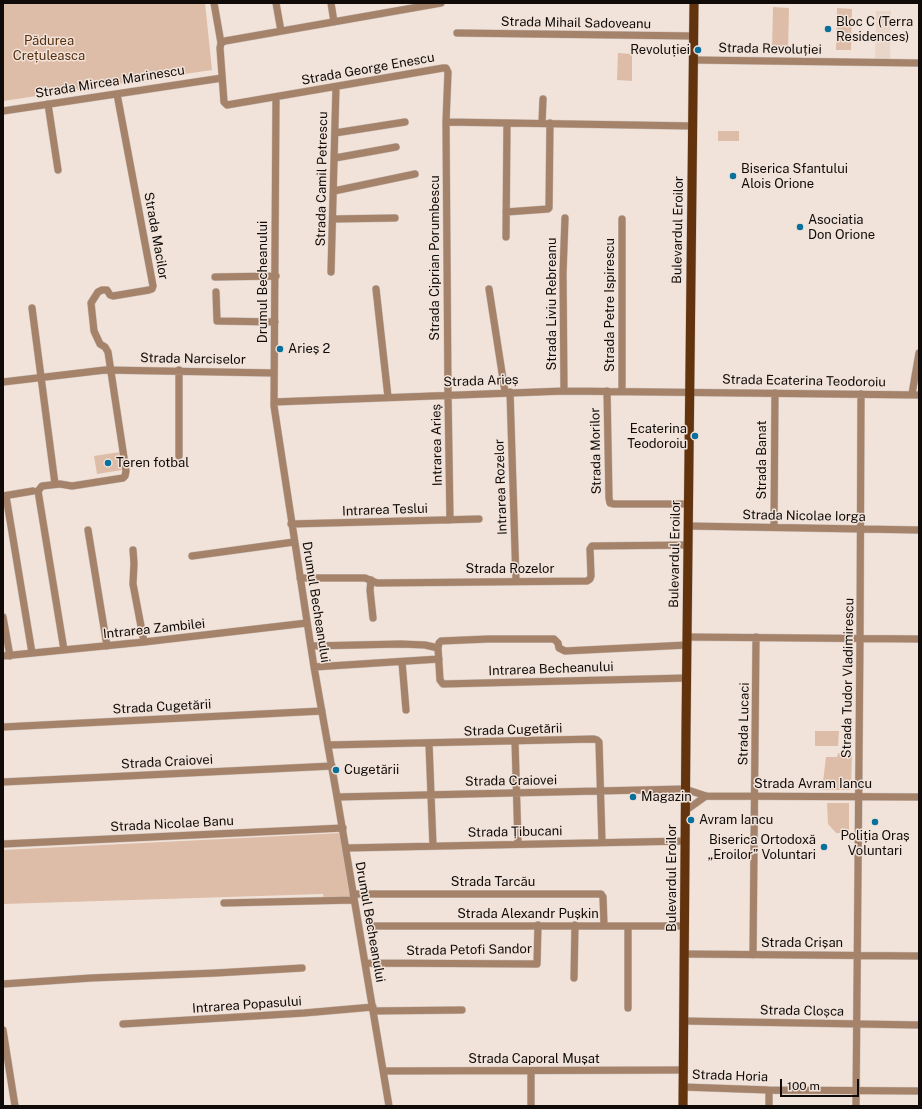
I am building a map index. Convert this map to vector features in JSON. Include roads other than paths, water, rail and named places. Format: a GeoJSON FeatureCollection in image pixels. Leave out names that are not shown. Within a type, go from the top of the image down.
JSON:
{"type":"FeatureCollection","features":[{"type":"Feature","properties":{"kind":"main road","name":"Bulevardul Eroilor"},"geometry":{"type":"LineString","coordinates":[[683,1106],[686,678],[694,3]]}},
{"type":"Feature","properties":{"kind":"street"},"geometry":{"type":"LineString","coordinates":[[214,3],[221,43],[441,3]]}},
{"type":"Feature","properties":{"kind":"street"},"geometry":{"type":"LineString","coordinates":[[276,3],[281,31]]}},
{"type":"Feature","properties":{"kind":"street"},"geometry":{"type":"LineString","coordinates":[[331,3],[334,22]]}},
{"type":"Feature","properties":{"kind":"street"},"geometry":{"type":"LineString","coordinates":[[392,3],[393,11]]}},
{"type":"Feature","properties":{"kind":"street","name":"Strada Mihail Sadoveanu"},"geometry":{"type":"LineString","coordinates":[[457,32],[694,36]]}},
{"type":"Feature","properties":{"kind":"street","name":"Strada George Enescu"},"geometry":{"type":"LineString","coordinates":[[221,43],[220,48],[224,102],[227,105],[276,98],[446,68],[448,72],[446,122]]}},
{"type":"Feature","properties":{"kind":"street","name":"Strada Revoluției"},"geometry":{"type":"LineString","coordinates":[[694,60],[919,63]]}},
{"type":"Feature","properties":{"kind":"street","name":"Strada Mircea Marinescu"},"geometry":{"type":"LineString","coordinates":[[3,111],[222,78]]}},
{"type":"Feature","properties":{"kind":"street","name":"Strada Camil Petrescu"},"geometry":{"type":"LineString","coordinates":[[332,272],[336,87]]}},
{"type":"Feature","properties":{"kind":"street","name":"Strada Macilor"},"geometry":{"type":"LineString","coordinates":[[111,370],[108,352],[105,347],[100,344],[94,332],[91,303],[98,292],[102,290],[107,290],[113,296],[149,290],[152,289],[153,286],[117,94]]}},
{"type":"Feature","properties":{"kind":"street","name":"Drumul Becheanului"},"geometry":{"type":"LineString","coordinates":[[276,98],[274,402],[291,524],[314,667],[343,828],[389,1106]]}},
{"type":"Feature","properties":{"kind":"street"},"geometry":{"type":"LineString","coordinates":[[542,123],[543,99]]}},
{"type":"Feature","properties":{"kind":"street"},"geometry":{"type":"LineString","coordinates":[[48,104],[58,170]]}},
{"type":"Feature","properties":{"kind":"street"},"geometry":{"type":"LineString","coordinates":[[335,133],[405,122]]}},
{"type":"Feature","properties":{"kind":"street"},"geometry":{"type":"LineString","coordinates":[[446,122],[693,126]]}},
{"type":"Feature","properties":{"kind":"street","name":"Strada Ciprian Porumbescu"},"geometry":{"type":"LineString","coordinates":[[446,122],[448,395]]}},
{"type":"Feature","properties":{"kind":"street"},"geometry":{"type":"LineString","coordinates":[[506,123],[506,237]]}},
{"type":"Feature","properties":{"kind":"street"},"geometry":{"type":"LineString","coordinates":[[506,212],[548,210],[549,208],[550,123]]}},
{"type":"Feature","properties":{"kind":"street"},"geometry":{"type":"LineString","coordinates":[[335,158],[396,147]]}},
{"type":"Feature","properties":{"kind":"street"},"geometry":{"type":"LineString","coordinates":[[334,191],[415,174]]}},
{"type":"Feature","properties":{"kind":"street"},"geometry":{"type":"LineString","coordinates":[[333,219],[395,218]]}},
{"type":"Feature","properties":{"kind":"street","name":"Strada Liviu Rebreanu"},"geometry":{"type":"LineString","coordinates":[[564,391],[563,272],[565,218]]}},
{"type":"Feature","properties":{"kind":"street","name":"Strada Petre Ispirescu"},"geometry":{"type":"LineString","coordinates":[[622,219],[622,391]]}},
{"type":"Feature","properties":{"kind":"street"},"geometry":{"type":"LineString","coordinates":[[215,277],[276,276]]}},
{"type":"Feature","properties":{"kind":"street"},"geometry":{"type":"LineString","coordinates":[[376,289],[388,398]]}},
{"type":"Feature","properties":{"kind":"street","name":"Intrarea Rozelor"},"geometry":{"type":"LineString","coordinates":[[489,289],[508,392],[516,581]]}},
{"type":"Feature","properties":{"kind":"street"},"geometry":{"type":"LineString","coordinates":[[216,292],[216,320],[275,322]]}},
{"type":"Feature","properties":{"kind":"street"},"geometry":{"type":"LineString","coordinates":[[32,308],[56,484]]}},
{"type":"Feature","properties":{"kind":"street"},"geometry":{"type":"LineString","coordinates":[[915,395],[919,353]]}},
{"type":"Feature","properties":{"kind":"street"},"geometry":{"type":"LineString","coordinates":[[32,653],[4,496],[36,491],[42,486],[65,484],[72,486],[123,478],[125,476],[126,471],[111,370]]}},
{"type":"Feature","properties":{"kind":"street","name":"Strada Narciselor"},"geometry":{"type":"LineString","coordinates":[[3,382],[89,371],[111,370],[179,370],[274,373]]}},
{"type":"Feature","properties":{"kind":"street"},"geometry":{"type":"LineString","coordinates":[[179,370],[179,456]]}},
{"type":"Feature","properties":{"kind":"street","name":"Strada Morilor"},"geometry":{"type":"LineString","coordinates":[[607,391],[608,498],[610,503],[688,504]]}},
{"type":"Feature","properties":{"kind":"street","name":"Strada Arieș"},"geometry":{"type":"LineString","coordinates":[[274,402],[508,392],[690,392]]}},
{"type":"Feature","properties":{"kind":"street","name":"Strada Ecaterina Teodoroiu"},"geometry":{"type":"LineString","coordinates":[[690,392],[915,395]]}},
{"type":"Feature","properties":{"kind":"street","name":"Strada Banat"},"geometry":{"type":"LineString","coordinates":[[774,527],[775,393]]}},
{"type":"Feature","properties":{"kind":"street","name":"Strada Tudor Vladimirescu"},"geometry":{"type":"LineString","coordinates":[[856,1106],[861,394]]}},
{"type":"Feature","properties":{"kind":"street","name":"Intrarea Arieș"},"geometry":{"type":"LineString","coordinates":[[448,395],[450,520]]}},
{"type":"Feature","properties":{"kind":"street"},"geometry":{"type":"LineString","coordinates":[[36,491],[64,650]]}},
{"type":"Feature","properties":{"kind":"street","name":"Intrarea Teslui"},"geometry":{"type":"LineString","coordinates":[[291,524],[479,519]]}},
{"type":"Feature","properties":{"kind":"street","name":"Strada Nicolae Iorga"},"geometry":{"type":"LineString","coordinates":[[688,526],[919,530]]}},
{"type":"Feature","properties":{"kind":"street"},"geometry":{"type":"LineString","coordinates":[[88,530],[107,646]]}},
{"type":"Feature","properties":{"kind":"street"},"geometry":{"type":"LineString","coordinates":[[192,556],[294,542]]}},
{"type":"Feature","properties":{"kind":"street","name":"Strada Rozelor"},"geometry":{"type":"LineString","coordinates":[[300,578],[365,578],[377,582],[587,581],[591,576],[590,549],[592,546],[688,545]]}},
{"type":"Feature","properties":{"kind":"street"},"geometry":{"type":"LineString","coordinates":[[133,550],[133,584],[146,642]]}},
{"type":"Feature","properties":{"kind":"street"},"geometry":{"type":"LineString","coordinates":[[371,580],[370,590],[373,618]]}},
{"type":"Feature","properties":{"kind":"street"},"geometry":{"type":"LineString","coordinates":[[140,596],[146,642]]}},
{"type":"Feature","properties":{"kind":"street"},"geometry":{"type":"LineString","coordinates":[[3,618],[6,656]]}},
{"type":"Feature","properties":{"kind":"street","name":"Intrarea Zambilei"},"geometry":{"type":"LineString","coordinates":[[6,656],[146,642],[307,623]]}},
{"type":"Feature","properties":{"kind":"street"},"geometry":{"type":"LineString","coordinates":[[311,646],[401,644],[425,645],[438,648],[441,641],[554,639],[558,643],[559,648],[565,651],[756,637],[919,639]]}},
{"type":"Feature","properties":{"kind":"street","name":"Strada Lucaci"},"geometry":{"type":"LineString","coordinates":[[754,955],[756,637]]}},
{"type":"Feature","properties":{"kind":"street","name":"Intrarea Becheanului"},"geometry":{"type":"LineString","coordinates":[[438,648],[440,680],[442,684],[686,678]]}},
{"type":"Feature","properties":{"kind":"street"},"geometry":{"type":"LineString","coordinates":[[314,667],[438,659]]}},
{"type":"Feature","properties":{"kind":"street"},"geometry":{"type":"LineString","coordinates":[[402,662],[406,710]]}},
{"type":"Feature","properties":{"kind":"street","name":"Strada Cugetării"},"geometry":{"type":"LineString","coordinates":[[3,727],[322,711]]}},
{"type":"Feature","properties":{"kind":"street","name":"Strada Cugetării"},"geometry":{"type":"LineString","coordinates":[[328,745],[597,740],[599,742],[602,842]]}},
{"type":"Feature","properties":{"kind":"street"},"geometry":{"type":"LineString","coordinates":[[515,742],[518,844]]}},
{"type":"Feature","properties":{"kind":"street"},"geometry":{"type":"LineString","coordinates":[[429,744],[433,846]]}},
{"type":"Feature","properties":{"kind":"street","name":"Strada Craiovei"},"geometry":{"type":"LineString","coordinates":[[3,782],[332,766]]}},
{"type":"Feature","properties":{"kind":"street","name":"Strada Avram Iancu"},"geometry":{"type":"LineString","coordinates":[[685,789],[706,796],[919,797]]}},
{"type":"Feature","properties":{"kind":"street","name":"Strada Craiovei"},"geometry":{"type":"LineString","coordinates":[[337,797],[685,789]]}},
{"type":"Feature","properties":{"kind":"street"},"geometry":{"type":"LineString","coordinates":[[685,811],[706,796]]}},
{"type":"Feature","properties":{"kind":"street","name":"Strada Nicolae Banu"},"geometry":{"type":"LineString","coordinates":[[3,844],[343,828]]}},
{"type":"Feature","properties":{"kind":"street","name":"Strada Țibucani"},"geometry":{"type":"LineString","coordinates":[[346,848],[685,841]]}},
{"type":"Feature","properties":{"kind":"street","name":"Strada Tarcău"},"geometry":{"type":"LineString","coordinates":[[354,897],[601,894],[603,897],[604,925]]}},
{"type":"Feature","properties":{"kind":"street"},"geometry":{"type":"LineString","coordinates":[[224,903],[354,897]]}},
{"type":"Feature","properties":{"kind":"street","name":"Strada Petofi Sandor"},"geometry":{"type":"LineString","coordinates":[[365,964],[537,964],[538,925]]}},
{"type":"Feature","properties":{"kind":"street"},"geometry":{"type":"LineString","coordinates":[[574,978],[575,925]]}},
{"type":"Feature","properties":{"kind":"street","name":"Strada Alexandr Pușkin"},"geometry":{"type":"LineString","coordinates":[[371,926],[684,926]]}},
{"type":"Feature","properties":{"kind":"street"},"geometry":{"type":"LineString","coordinates":[[628,926],[628,1008]]}},
{"type":"Feature","properties":{"kind":"street","name":"Strada Crișan"},"geometry":{"type":"LineString","coordinates":[[684,954],[919,956]]}},
{"type":"Feature","properties":{"kind":"street"},"geometry":{"type":"LineString","coordinates":[[3,984],[91,978],[216,974],[302,968]]}},
{"type":"Feature","properties":{"kind":"street","name":"Intrarea Popasului"},"geometry":{"type":"LineString","coordinates":[[123,1024],[373,1009],[462,1010]]}},
{"type":"Feature","properties":{"kind":"street","name":"Strada Cloșca"},"geometry":{"type":"LineString","coordinates":[[684,1021],[919,1025]]}},
{"type":"Feature","properties":{"kind":"street"},"geometry":{"type":"LineString","coordinates":[[3,1030],[16,1106]]}},
{"type":"Feature","properties":{"kind":"street","name":"Strada Caporal Mușat"},"geometry":{"type":"LineString","coordinates":[[384,1071],[684,1070]]}},
{"type":"Feature","properties":{"kind":"street"},"geometry":{"type":"LineString","coordinates":[[531,1071],[531,1106]]}},
{"type":"Feature","properties":{"kind":"street","name":"Strada Horia"},"geometry":{"type":"LineString","coordinates":[[683,1087],[919,1092]]}},
{"type":"Feature","properties":{"kind":"street"},"geometry":{"type":"LineString","coordinates":[[769,1106],[770,1090]]}},
{"type":"Feature","properties":{"kind":"place","name":"Bloc C (Terra Residences)"},"geometry":{"type":"Point","coordinates":[828,29]}},
{"type":"Feature","properties":{"kind":"place","name":"Revoluției"},"geometry":{"type":"Point","coordinates":[698,50]}},
{"type":"Feature","properties":{"kind":"place","name":"Biserica Sfantului Alois Orione"},"geometry":{"type":"Point","coordinates":[733,176]}},
{"type":"Feature","properties":{"kind":"place","name":"Asociatia Don Orione"},"geometry":{"type":"Point","coordinates":[800,227]}},
{"type":"Feature","properties":{"kind":"place","name":"Arieș 2"},"geometry":{"type":"Point","coordinates":[280,349]}},
{"type":"Feature","properties":{"kind":"place","name":"Ecaterina Teodoroiu"},"geometry":{"type":"Point","coordinates":[695,436]}},
{"type":"Feature","properties":{"kind":"place","name":"Teren fotbal"},"geometry":{"type":"Point","coordinates":[108,463]}},
{"type":"Feature","properties":{"kind":"place","name":"Cugetării"},"geometry":{"type":"Point","coordinates":[336,770]}},
{"type":"Feature","properties":{"kind":"place","name":"Magazin"},"geometry":{"type":"Point","coordinates":[633,797]}},
{"type":"Feature","properties":{"kind":"place","name":"Avram Iancu"},"geometry":{"type":"Point","coordinates":[691,820]}},
{"type":"Feature","properties":{"kind":"place","name":"Poliția Oraș Voluntari"},"geometry":{"type":"Point","coordinates":[875,822]}},
{"type":"Feature","properties":{"kind":"place","name":"Biserica Ortodoxă „Eroilor” Voluntari"},"geometry":{"type":"Point","coordinates":[824,847]}},
{"type":"Feature","properties":{"kind":"park label","name":"Pădurea Crețuleasca"},"geometry":{"type":"Point","coordinates":[49,48]}}]}
